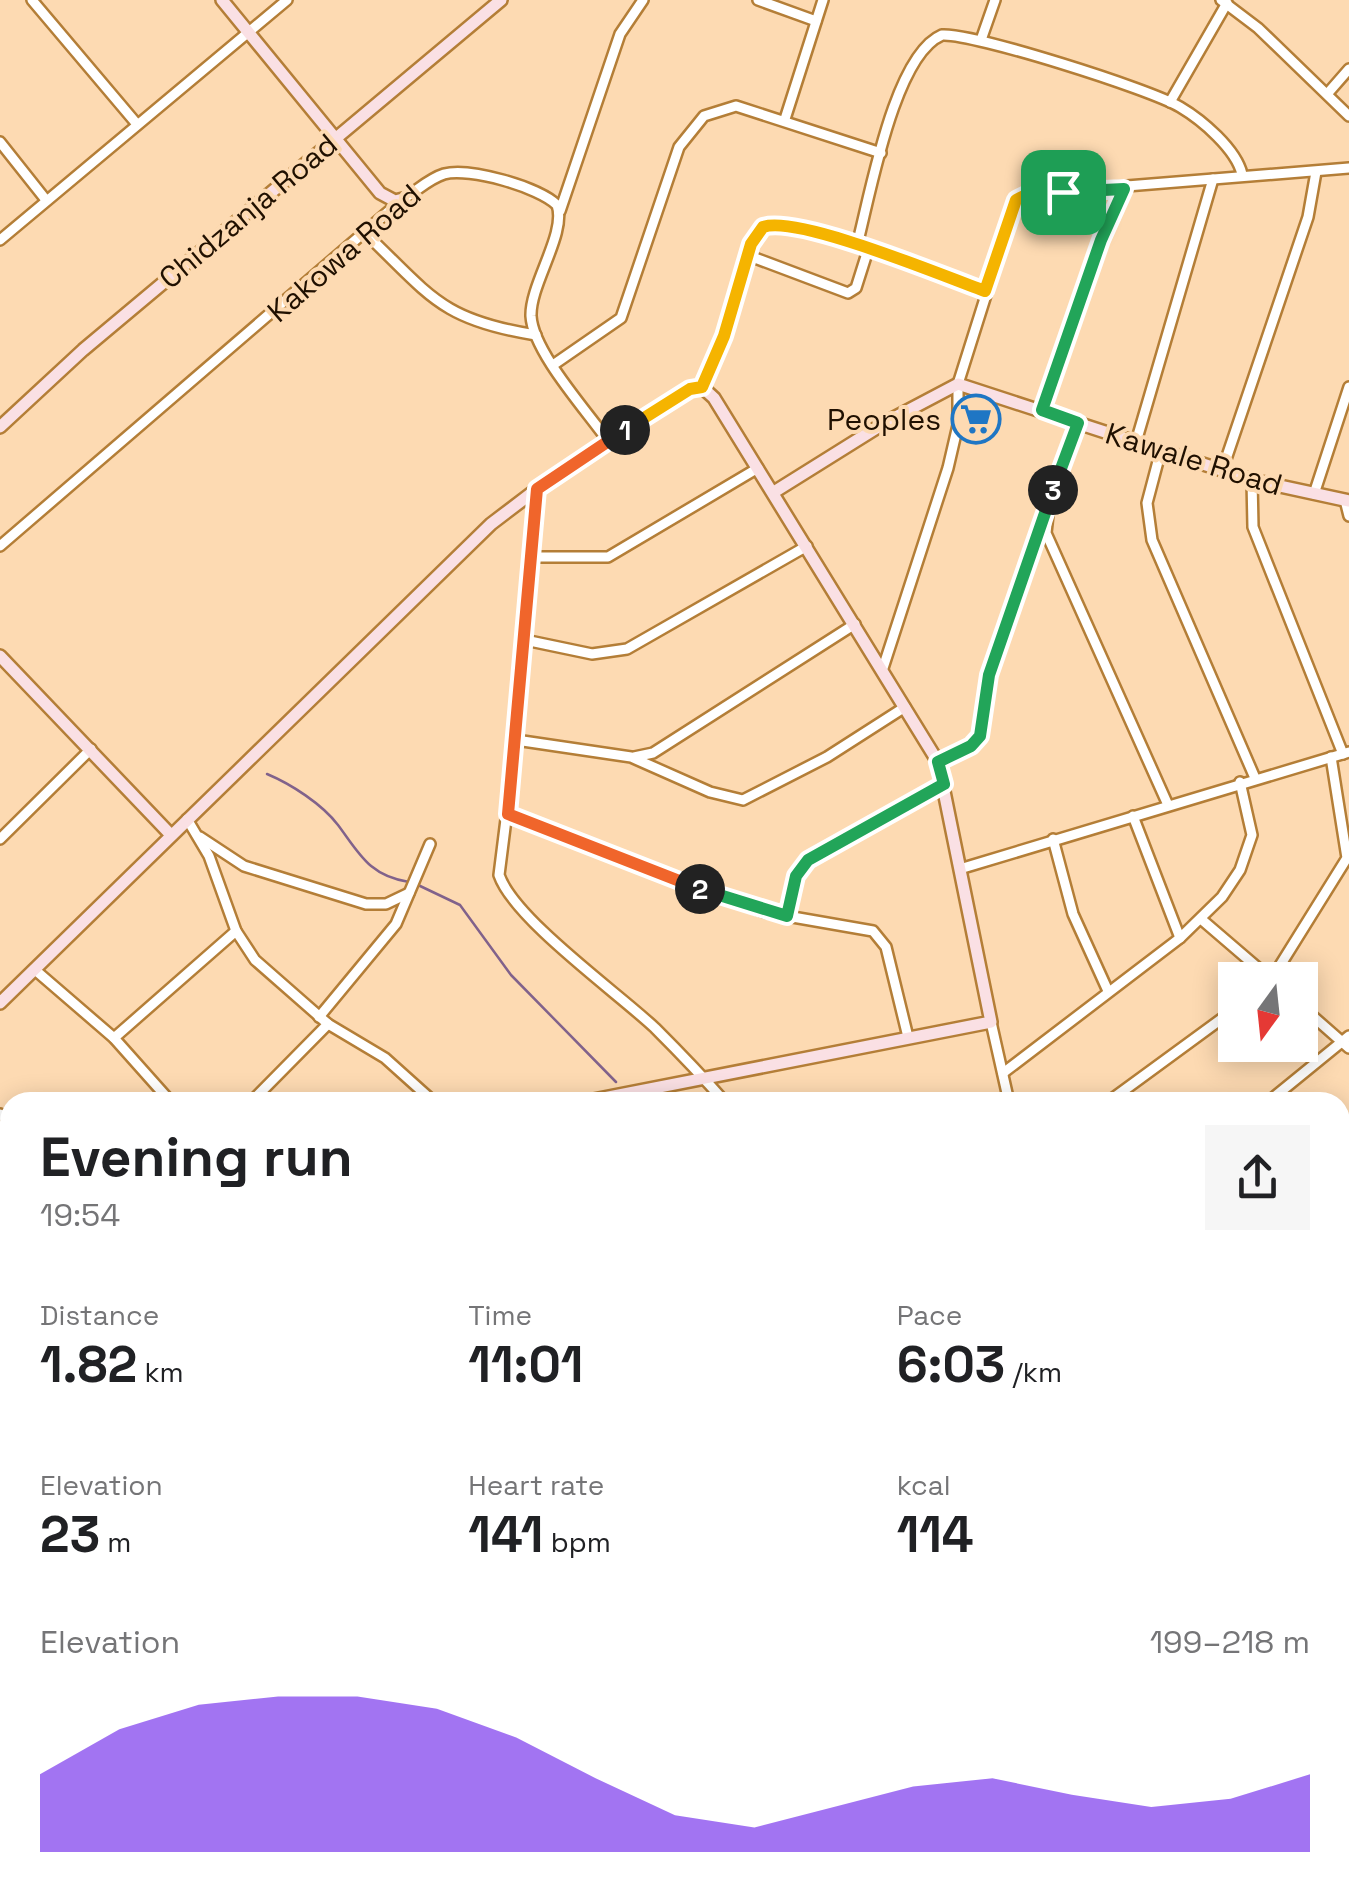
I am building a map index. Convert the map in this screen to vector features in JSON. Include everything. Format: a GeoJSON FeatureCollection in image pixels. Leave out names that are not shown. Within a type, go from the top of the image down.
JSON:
{"type":"FeatureCollection","features":[{"type":"Feature","properties":{"kind":"street"},"geometry":{"type":"LineString","coordinates":[[32,0],[136,123]]}},
{"type":"Feature","properties":{"kind":"street"},"geometry":{"type":"LineString","coordinates":[[222,0],[380,193],[395,201],[403,199]]}},
{"type":"Feature","properties":{"kind":"street"},"geometry":{"type":"LineString","coordinates":[[0,240],[287,0]]}},
{"type":"Feature","properties":{"kind":"street","name":"Chidzanja Road"},"geometry":{"type":"LineString","coordinates":[[0,427],[83,350],[501,0]]}},
{"type":"Feature","properties":{"kind":"street"},"geometry":{"type":"LineString","coordinates":[[608,441],[536,335],[532,303],[620,34],[644,0]]}},
{"type":"Feature","properties":{"kind":"street"},"geometry":{"type":"LineString","coordinates":[[758,0],[816,21]]}},
{"type":"Feature","properties":{"kind":"street"},"geometry":{"type":"LineString","coordinates":[[786,120],[822,0]]}},
{"type":"Feature","properties":{"kind":"street"},"geometry":{"type":"LineString","coordinates":[[982,40],[995,0]]}},
{"type":"Feature","properties":{"kind":"street"},"geometry":{"type":"LineString","coordinates":[[1170,102],[1228,2],[1349,116]]}},
{"type":"Feature","properties":{"kind":"street"},"geometry":{"type":"LineString","coordinates":[[857,244],[900,97],[926,45],[942,35],[982,40],[1170,102],[1228,150],[1242,174]]}},
{"type":"Feature","properties":{"kind":"street"},"geometry":{"type":"LineString","coordinates":[[1328,93],[1349,69]]}},
{"type":"Feature","properties":{"kind":"street"},"geometry":{"type":"LineString","coordinates":[[553,364],[622,318],[674,160],[692,127],[712,112],[729,106],[786,120],[881,153]]}},
{"type":"Feature","properties":{"kind":"street"},"geometry":{"type":"LineString","coordinates":[[0,142],[46,200]]}},
{"type":"Feature","properties":{"kind":"street"},"geometry":{"type":"LineString","coordinates":[[883,668],[948,468],[958,425],[958,384],[1016,200],[1028,194],[1349,168]]}},
{"type":"Feature","properties":{"kind":"street","name":"Kakowa Road"},"geometry":{"type":"LineString","coordinates":[[0,546],[403,199],[438,176],[468,172],[546,196],[560,211]]}},
{"type":"Feature","properties":{"kind":"street"},"geometry":{"type":"LineString","coordinates":[[1222,470],[1308,217],[1316,172]]}},
{"type":"Feature","properties":{"kind":"street"},"geometry":{"type":"LineString","coordinates":[[1136,442],[1213,179]]}},
{"type":"Feature","properties":{"kind":"street"},"geometry":{"type":"LineString","coordinates":[[1042,410],[1101,240],[1124,189]]}},
{"type":"Feature","properties":{"kind":"street"},"geometry":{"type":"LineString","coordinates":[[702,387],[724,336],[754,237],[772,224],[857,244],[985,291]]}},
{"type":"Feature","properties":{"kind":"street"},"geometry":{"type":"LineString","coordinates":[[366,234],[419,288],[470,322],[536,335]]}},
{"type":"Feature","properties":{"kind":"street"},"geometry":{"type":"LineString","coordinates":[[747,256],[848,293],[856,288],[868,250]]}},
{"type":"Feature","properties":{"kind":"street"},"geometry":{"type":"LineString","coordinates":[[774,492],[886,422],[958,384]]}},
{"type":"Feature","properties":{"kind":"street","name":"Kawale Road"},"geometry":{"type":"LineString","coordinates":[[958,384],[1252,480],[1347,500]]}},
{"type":"Feature","properties":{"kind":"street"},"geometry":{"type":"LineString","coordinates":[[0,1002],[421,590],[508,510],[690,389],[702,387]]}},
{"type":"Feature","properties":{"kind":"street"},"geometry":{"type":"LineString","coordinates":[[702,387],[714,398],[774,492],[938,762],[1007,1092]]}},
{"type":"Feature","properties":{"kind":"street"},"geometry":{"type":"LineString","coordinates":[[1314,494],[1349,387]]}},
{"type":"Feature","properties":{"kind":"street"},"geometry":{"type":"LineString","coordinates":[[938,762],[971,746],[980,736],[989,675],[1078,423]]}},
{"type":"Feature","properties":{"kind":"street"},"geometry":{"type":"LineString","coordinates":[[1161,450],[1147,503],[1152,540],[1256,778]]}},
{"type":"Feature","properties":{"kind":"street"},"geometry":{"type":"LineString","coordinates":[[529,557],[608,557],[758,468]]}},
{"type":"Feature","properties":{"kind":"street"},"geometry":{"type":"LineString","coordinates":[[963,868],[1346,753],[1253,526],[1252,480]]}},
{"type":"Feature","properties":{"kind":"street"},"geometry":{"type":"LineString","coordinates":[[537,489],[516,740],[499,875],[502,884],[550,935],[654,1028],[714,1092]]}},
{"type":"Feature","properties":{"kind":"street"},"geometry":{"type":"LineString","coordinates":[[1347,500],[1349,516]]}},
{"type":"Feature","properties":{"kind":"street"},"geometry":{"type":"LineString","coordinates":[[1044,521],[1050,545],[1168,805]]}},
{"type":"Feature","properties":{"kind":"street"},"geometry":{"type":"LineString","coordinates":[[525,640],[592,654],[627,648],[807,546]]}},
{"type":"Feature","properties":{"kind":"street"},"geometry":{"type":"LineString","coordinates":[[631,757],[653,753],[855,624]]}},
{"type":"Feature","properties":{"kind":"street"},"geometry":{"type":"LineString","coordinates":[[0,656],[170,834]]}},
{"type":"Feature","properties":{"kind":"street"},"geometry":{"type":"LineString","coordinates":[[516,740],[631,757],[710,792],[743,800],[827,757],[906,707]]}},
{"type":"Feature","properties":{"kind":"street"},"geometry":{"type":"LineString","coordinates":[[2,832],[91,749]]}},
{"type":"Feature","properties":{"kind":"street"},"geometry":{"type":"LineString","coordinates":[[1282,962],[1347,858],[1331,757]]}},
{"type":"Feature","properties":{"kind":"street"},"geometry":{"type":"LineString","coordinates":[[1002,1072],[1180,938],[1222,897],[1250,846],[1252,821],[1240,782]]}},
{"type":"Feature","properties":{"kind":"street"},"geometry":{"type":"LineString","coordinates":[[787,916],[796,876],[808,860],[944,784]]}},
{"type":"Feature","properties":{"kind":"street"},"geometry":{"type":"LineString","coordinates":[[508,814],[738,903],[787,916],[863,927],[882,940],[908,1038]]}},
{"type":"Feature","properties":{"kind":"street"},"geometry":{"type":"LineString","coordinates":[[1133,816],[1180,938]]}},
{"type":"Feature","properties":{"kind":"street"},"geometry":{"type":"LineString","coordinates":[[187,819],[209,856],[236,931],[266,971],[323,1021],[384,1058],[423,1092]]}},
{"type":"Feature","properties":{"kind":"street"},"geometry":{"type":"LineString","coordinates":[[194,832],[244,866],[366,904],[386,904],[409,893]]}},
{"type":"Feature","properties":{"kind":"street"},"geometry":{"type":"LineString","coordinates":[[1053,840],[1073,914],[1108,991]]}},
{"type":"Feature","properties":{"kind":"street"},"geometry":{"type":"LineString","coordinates":[[260,1092],[323,1021],[390,933],[430,844]]}},
{"type":"Feature","properties":{"kind":"street"},"geometry":{"type":"LineString","coordinates":[[1202,920],[1250,962]]}},
{"type":"Feature","properties":{"kind":"street"},"geometry":{"type":"LineString","coordinates":[[114,1038],[236,931]]}},
{"type":"Feature","properties":{"kind":"street"},"geometry":{"type":"LineString","coordinates":[[34,969],[114,1038],[162,1092]]}},
{"type":"Feature","properties":{"kind":"street"},"geometry":{"type":"LineString","coordinates":[[1281,1092],[1347,1042],[1318,1019]]}},
{"type":"Feature","properties":{"kind":"street"},"geometry":{"type":"LineString","coordinates":[[1122,1092],[1218,1021]]}},
{"type":"Feature","properties":{"kind":"street"},"geometry":{"type":"LineString","coordinates":[[632,1092],[992,1022]]}},
{"type":"Feature","properties":{"kind":"waterway"},"geometry":{"type":"LineString","coordinates":[[267,774],[324,810],[374,869],[409,882]]}},
{"type":"Feature","properties":{"kind":"waterway"},"geometry":{"type":"LineString","coordinates":[[418,885],[460,905],[511,975],[616,1082]]}},
{"type":"Feature","properties":{"kind":"place","name":"Peoples"},"geometry":{"type":"Point","coordinates":[976,419]}},
{"type":"Feature","properties":{"kind":"route"},"geometry":{"type":"LineString","coordinates":[[1124,189],[1101,240],[1042,410],[1078,423],[992,664],[980,712],[980,736],[971,746],[938,762],[944,784],[808,860],[792,886],[787,916],[738,903],[508,814],[537,489],[690,389],[702,387],[724,336],[758,232],[772,224],[847,241],[985,291],[1012,205],[1028,194],[1063,192],[1124,189]]}}]}
